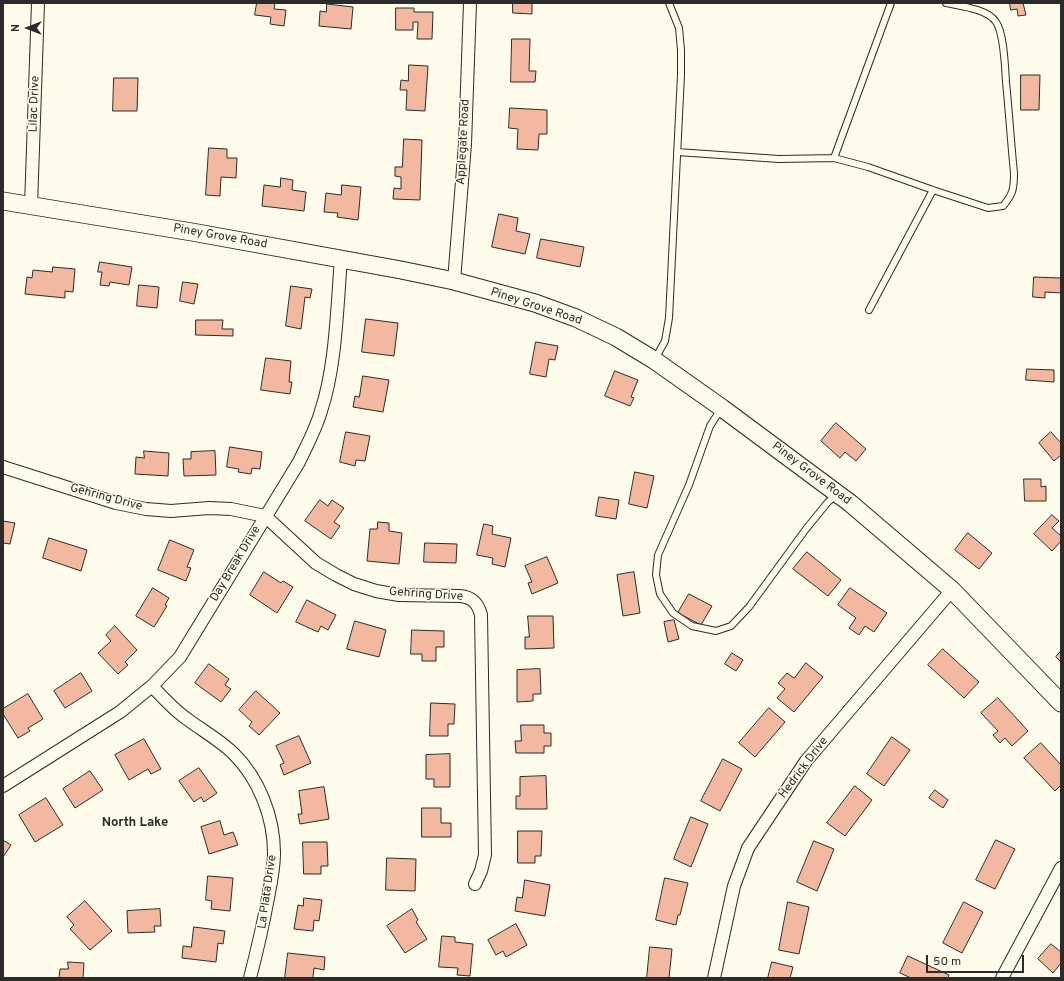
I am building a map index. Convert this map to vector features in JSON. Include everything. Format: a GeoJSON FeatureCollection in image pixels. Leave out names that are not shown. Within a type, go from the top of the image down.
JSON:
{"type":"FeatureCollection","features":[{"type":"Feature","properties":{"kind":"main road","name":"Piney Grove Road"},"geometry":{"type":"LineString","coordinates":[[3,201],[192,232],[454,281],[535,304],[576,318],[616,337],[654,360],[722,408],[838,494],[952,590],[1061,703]]}},
{"type":"Feature","properties":{"kind":"street","name":"Lilac Drive"},"geometry":{"type":"LineString","coordinates":[[31,206],[38,3]]}},
{"type":"Feature","properties":{"kind":"street","name":"Applegate Road"},"geometry":{"type":"LineString","coordinates":[[454,281],[465,144],[470,3]]}},
{"type":"Feature","properties":{"kind":"street","name":"Day Break Drive"},"geometry":{"type":"LineString","coordinates":[[3,786],[120,712],[152,686],[180,657],[307,445],[321,411],[328,388],[333,351],[341,259]]}},
{"type":"Feature","properties":{"kind":"street","name":"Gehring Drive"},"geometry":{"type":"LineString","coordinates":[[3,467],[116,503],[146,510],[171,511],[209,508],[231,509],[265,516],[316,563],[354,584],[376,591],[399,594],[467,597],[474,600],[479,608],[481,623],[485,855],[481,871],[475,884]]}},
{"type":"Feature","properties":{"kind":"street","name":"Hedrick Drive"},"geometry":{"type":"LineString","coordinates":[[714,978],[734,886],[748,848],[806,761],[952,590]]}},
{"type":"Feature","properties":{"kind":"street","name":"La Plata Drive"},"geometry":{"type":"LineString","coordinates":[[152,686],[169,704],[188,720],[218,740],[235,755],[248,770],[267,808],[274,845],[273,875],[262,933],[250,978]]}},
{"type":"Feature","properties":{"kind":"street"},"geometry":{"type":"LineString","coordinates":[[1002,978],[1061,868]]}},
{"type":"Feature","properties":{"kind":"lane"},"geometry":{"type":"LineString","coordinates":[[654,360],[665,341],[669,318],[681,75],[679,28],[669,3]]}},
{"type":"Feature","properties":{"kind":"lane"},"geometry":{"type":"LineString","coordinates":[[834,158],[891,3]]}},
{"type":"Feature","properties":{"kind":"lane"},"geometry":{"type":"LineString","coordinates":[[677,152],[779,159],[834,158],[868,167],[988,208],[1003,206],[1011,196],[1014,187],[1004,56],[1000,30],[996,21],[986,14],[969,8],[946,3]]}},
{"type":"Feature","properties":{"kind":"lane"},"geometry":{"type":"LineString","coordinates":[[870,310],[932,190]]}},
{"type":"Feature","properties":{"kind":"lane"},"geometry":{"type":"LineString","coordinates":[[722,408],[710,426],[689,485],[658,555],[656,575],[660,594],[673,613],[692,626],[716,631],[731,626],[753,602],[806,529],[828,502],[838,494]]}},
{"type":"Feature","properties":{"kind":"building"},"geometry":{"type":"Polygon","coordinates":[[[257,3],[275,3],[274,9],[286,10],[284,26],[270,24],[271,17],[255,15],[257,3]]]}},
{"type":"Feature","properties":{"kind":"building"},"geometry":{"type":"Polygon","coordinates":[[[513,3],[532,3],[532,14],[513,13],[513,3]]]}},
{"type":"Feature","properties":{"kind":"building"},"geometry":{"type":"Polygon","coordinates":[[[1010,3],[1023,3],[1026,15],[1018,16],[1017,9],[1011,10],[1010,3]]]}},
{"type":"Feature","properties":{"kind":"building"},"geometry":{"type":"Polygon","coordinates":[[[327,4],[353,7],[351,29],[319,26],[320,11],[326,12],[327,4]]]}},
{"type":"Feature","properties":{"kind":"building"},"geometry":{"type":"Polygon","coordinates":[[[396,8],[414,8],[414,12],[433,12],[432,39],[417,39],[418,22],[413,22],[413,30],[396,30],[396,8]]]}},
{"type":"Feature","properties":{"kind":"building"},"geometry":{"type":"Polygon","coordinates":[[[512,39],[530,39],[529,71],[536,71],[535,82],[511,82],[512,39]]]}},
{"type":"Feature","properties":{"kind":"building"},"geometry":{"type":"Polygon","coordinates":[[[409,65],[428,66],[425,111],[406,110],[407,90],[400,90],[401,80],[408,81],[409,65]]]}},
{"type":"Feature","properties":{"kind":"building"},"geometry":{"type":"Polygon","coordinates":[[[1021,75],[1040,75],[1039,110],[1021,110],[1021,75]]]}},
{"type":"Feature","properties":{"kind":"building"},"geometry":{"type":"Polygon","coordinates":[[[114,78],[138,78],[137,111],[113,111],[114,78]]]}},
{"type":"Feature","properties":{"kind":"building"},"geometry":{"type":"Polygon","coordinates":[[[510,108],[547,110],[547,134],[539,134],[538,150],[517,149],[518,129],[509,128],[510,108]]]}},
{"type":"Feature","properties":{"kind":"building"},"geometry":{"type":"Polygon","coordinates":[[[404,139],[422,140],[420,200],[393,199],[394,188],[401,189],[401,177],[395,176],[395,167],[402,167],[404,139]]]}},
{"type":"Feature","properties":{"kind":"building"},"geometry":{"type":"Polygon","coordinates":[[[209,148],[227,149],[227,158],[237,158],[236,178],[221,177],[220,196],[206,195],[209,148]]]}},
{"type":"Feature","properties":{"kind":"building"},"geometry":{"type":"Polygon","coordinates":[[[281,178],[293,180],[292,190],[306,192],[304,211],[262,206],[264,185],[280,187],[281,178]]]}},
{"type":"Feature","properties":{"kind":"building"},"geometry":{"type":"Polygon","coordinates":[[[342,185],[361,187],[358,220],[337,217],[338,213],[324,212],[326,193],[341,195],[342,185]]]}},
{"type":"Feature","properties":{"kind":"building"},"geometry":{"type":"Polygon","coordinates":[[[499,214],[518,218],[516,231],[530,234],[525,254],[492,247],[499,214]]]}},
{"type":"Feature","properties":{"kind":"building"},"geometry":{"type":"Polygon","coordinates":[[[541,239],[584,247],[580,267],[537,258],[541,239]]]}},
{"type":"Feature","properties":{"kind":"building"},"geometry":{"type":"Polygon","coordinates":[[[100,262],[132,267],[129,285],[110,282],[109,286],[100,285],[102,272],[98,272],[100,262]]]}},
{"type":"Feature","properties":{"kind":"building"},"geometry":{"type":"Polygon","coordinates":[[[53,267],[75,269],[73,292],[65,291],[65,298],[25,294],[27,277],[32,278],[33,270],[52,272],[53,267]]]}},
{"type":"Feature","properties":{"kind":"building"},"geometry":{"type":"Polygon","coordinates":[[[1034,277],[1061,278],[1061,293],[1045,292],[1045,298],[1033,297],[1034,277]]]}},
{"type":"Feature","properties":{"kind":"building"},"geometry":{"type":"Polygon","coordinates":[[[183,282],[198,284],[194,304],[180,301],[183,282]]]}},
{"type":"Feature","properties":{"kind":"building"},"geometry":{"type":"Polygon","coordinates":[[[139,285],[159,287],[157,308],[137,306],[139,285]]]}},
{"type":"Feature","properties":{"kind":"building"},"geometry":{"type":"Polygon","coordinates":[[[291,286],[312,289],[310,298],[305,297],[301,329],[286,326],[291,286]]]}},
{"type":"Feature","properties":{"kind":"building"},"geometry":{"type":"Polygon","coordinates":[[[366,319],[398,323],[394,356],[362,352],[366,319]]]}},
{"type":"Feature","properties":{"kind":"building"},"geometry":{"type":"Polygon","coordinates":[[[196,320],[223,320],[222,329],[233,329],[233,336],[196,335],[196,320]]]}},
{"type":"Feature","properties":{"kind":"building"},"geometry":{"type":"Polygon","coordinates":[[[536,342],[558,346],[555,360],[549,359],[546,377],[530,374],[536,342]]]}},
{"type":"Feature","properties":{"kind":"building"},"geometry":{"type":"Polygon","coordinates":[[[266,358],[291,361],[289,382],[292,382],[290,394],[261,390],[266,358]]]}},
{"type":"Feature","properties":{"kind":"building"},"geometry":{"type":"Polygon","coordinates":[[[1027,369],[1054,370],[1054,382],[1026,380],[1027,369]]]}},
{"type":"Feature","properties":{"kind":"building"},"geometry":{"type":"Polygon","coordinates":[[[615,371],[638,380],[631,397],[634,398],[630,406],[605,396],[615,371]]]}},
{"type":"Feature","properties":{"kind":"building"},"geometry":{"type":"Polygon","coordinates":[[[363,376],[389,380],[383,412],[353,407],[355,396],[359,397],[363,376]]]}},
{"type":"Feature","properties":{"kind":"building"},"geometry":{"type":"Polygon","coordinates":[[[836,423],[866,449],[856,461],[845,452],[840,458],[821,441],[836,423]]]}},
{"type":"Feature","properties":{"kind":"building"},"geometry":{"type":"Polygon","coordinates":[[[346,432],[370,436],[365,461],[356,460],[355,466],[340,462],[346,432]]]}},
{"type":"Feature","properties":{"kind":"building"},"geometry":{"type":"Polygon","coordinates":[[[1051,432],[1061,443],[1061,455],[1054,461],[1039,443],[1051,432]]]}},
{"type":"Feature","properties":{"kind":"building"},"geometry":{"type":"Polygon","coordinates":[[[230,447],[262,452],[260,469],[252,468],[251,474],[238,472],[239,469],[227,467],[230,447]]]}},
{"type":"Feature","properties":{"kind":"building"},"geometry":{"type":"Polygon","coordinates":[[[144,451],[169,453],[168,476],[135,474],[136,457],[144,458],[144,451]]]}},
{"type":"Feature","properties":{"kind":"building"},"geometry":{"type":"Polygon","coordinates":[[[215,451],[216,475],[184,476],[183,459],[191,459],[191,452],[215,451]]]}},
{"type":"Feature","properties":{"kind":"building"},"geometry":{"type":"Polygon","coordinates":[[[635,472],[654,476],[647,508],[629,504],[635,472]]]}},
{"type":"Feature","properties":{"kind":"building"},"geometry":{"type":"Polygon","coordinates":[[[1024,479],[1041,479],[1041,487],[1046,486],[1046,501],[1025,501],[1024,479]]]}},
{"type":"Feature","properties":{"kind":"building"},"geometry":{"type":"Polygon","coordinates":[[[599,497],[619,500],[616,519],[596,516],[599,497]]]}},
{"type":"Feature","properties":{"kind":"building"},"geometry":{"type":"Polygon","coordinates":[[[320,500],[328,506],[332,500],[344,508],[334,522],[340,526],[331,539],[305,521],[320,500]]]}},
{"type":"Feature","properties":{"kind":"building"},"geometry":{"type":"Polygon","coordinates":[[[1052,515],[1059,521],[1052,528],[1061,536],[1061,541],[1052,551],[1034,534],[1052,515]]]}},
{"type":"Feature","properties":{"kind":"building"},"geometry":{"type":"Polygon","coordinates":[[[3,521],[15,523],[10,544],[3,543],[3,521]]]}},
{"type":"Feature","properties":{"kind":"building"},"geometry":{"type":"Polygon","coordinates":[[[378,522],[389,523],[389,531],[402,533],[399,564],[367,561],[370,529],[377,529],[378,522]]]}},
{"type":"Feature","properties":{"kind":"building"},"geometry":{"type":"Polygon","coordinates":[[[484,524],[493,526],[492,534],[511,538],[505,567],[492,564],[493,558],[477,555],[484,524]]]}},
{"type":"Feature","properties":{"kind":"building"},"geometry":{"type":"Polygon","coordinates":[[[968,533],[992,553],[979,569],[955,550],[968,533]]]}},
{"type":"Feature","properties":{"kind":"building"},"geometry":{"type":"Polygon","coordinates":[[[49,538],[87,550],[81,571],[43,558],[49,538]]]}},
{"type":"Feature","properties":{"kind":"building"},"geometry":{"type":"Polygon","coordinates":[[[170,540],[194,550],[187,567],[191,568],[186,581],[158,570],[170,540]]]}},
{"type":"Feature","properties":{"kind":"building"},"geometry":{"type":"Polygon","coordinates":[[[425,543],[457,544],[456,563],[424,562],[425,543]]]}},
{"type":"Feature","properties":{"kind":"building"},"geometry":{"type":"Polygon","coordinates":[[[807,552],[841,580],[828,596],[793,569],[807,552]]]}},
{"type":"Feature","properties":{"kind":"building"},"geometry":{"type":"Polygon","coordinates":[[[547,557],[558,583],[532,594],[528,583],[532,582],[525,566],[547,557]]]}},
{"type":"Feature","properties":{"kind":"building"},"geometry":{"type":"Polygon","coordinates":[[[264,572],[281,583],[283,581],[293,587],[277,613],[250,595],[264,572]]]}},
{"type":"Feature","properties":{"kind":"building"},"geometry":{"type":"Polygon","coordinates":[[[634,572],[640,613],[623,616],[617,575],[634,572]]]}},
{"type":"Feature","properties":{"kind":"building"},"geometry":{"type":"Polygon","coordinates":[[[153,588],[169,598],[165,605],[167,606],[154,627],[136,616],[153,588]]]}},
{"type":"Feature","properties":{"kind":"building"},"geometry":{"type":"Polygon","coordinates":[[[850,588],[887,613],[874,632],[865,626],[859,635],[849,628],[856,618],[838,605],[850,588]]]}},
{"type":"Feature","properties":{"kind":"building"},"geometry":{"type":"Polygon","coordinates":[[[689,594],[712,606],[701,625],[678,613],[689,594]]]}},
{"type":"Feature","properties":{"kind":"building"},"geometry":{"type":"Polygon","coordinates":[[[307,600],[336,615],[328,630],[321,626],[318,632],[296,622],[307,600]]]}},
{"type":"Feature","properties":{"kind":"building"},"geometry":{"type":"Polygon","coordinates":[[[528,616],[553,616],[554,648],[525,649],[525,637],[529,637],[528,616]]]}},
{"type":"Feature","properties":{"kind":"building"},"geometry":{"type":"Polygon","coordinates":[[[674,620],[679,639],[668,642],[664,622],[674,620]]]}},
{"type":"Feature","properties":{"kind":"building"},"geometry":{"type":"Polygon","coordinates":[[[355,621],[386,630],[379,657],[347,649],[355,621]]]}},
{"type":"Feature","properties":{"kind":"building"},"geometry":{"type":"Polygon","coordinates":[[[115,626],[137,650],[125,662],[128,665],[118,674],[98,653],[111,641],[106,635],[115,626]]]}},
{"type":"Feature","properties":{"kind":"building"},"geometry":{"type":"Polygon","coordinates":[[[412,630],[444,631],[444,647],[436,647],[436,661],[422,661],[422,654],[411,654],[412,630]]]}},
{"type":"Feature","properties":{"kind":"building"},"geometry":{"type":"Polygon","coordinates":[[[943,649],[979,682],[964,698],[928,665],[943,649]]]}},
{"type":"Feature","properties":{"kind":"building"},"geometry":{"type":"Polygon","coordinates":[[[1061,651],[1061,662],[1056,657],[1061,651]]]}},
{"type":"Feature","properties":{"kind":"building"},"geometry":{"type":"Polygon","coordinates":[[[732,653],[743,660],[736,671],[725,664],[732,653]]]}},
{"type":"Feature","properties":{"kind":"building"},"geometry":{"type":"Polygon","coordinates":[[[806,663],[823,677],[794,712],[777,698],[785,689],[778,683],[787,673],[794,678],[806,663]]]}},
{"type":"Feature","properties":{"kind":"building"},"geometry":{"type":"Polygon","coordinates":[[[209,664],[229,679],[225,685],[231,689],[221,702],[195,683],[209,664]]]}},
{"type":"Feature","properties":{"kind":"building"},"geometry":{"type":"Polygon","coordinates":[[[540,669],[541,694],[533,694],[533,701],[517,702],[517,670],[540,669]]]}},
{"type":"Feature","properties":{"kind":"building"},"geometry":{"type":"Polygon","coordinates":[[[81,673],[92,691],[65,708],[54,691],[81,673]]]}},
{"type":"Feature","properties":{"kind":"building"},"geometry":{"type":"Polygon","coordinates":[[[256,691],[280,713],[259,735],[249,726],[252,722],[239,710],[256,691]]]}},
{"type":"Feature","properties":{"kind":"building"},"geometry":{"type":"Polygon","coordinates":[[[28,694],[43,719],[28,728],[30,731],[18,738],[3,714],[3,709],[28,694]]]}},
{"type":"Feature","properties":{"kind":"building"},"geometry":{"type":"Polygon","coordinates":[[[998,698],[1028,731],[1012,746],[1005,738],[1000,743],[993,735],[998,731],[981,713],[998,698]]]}},
{"type":"Feature","properties":{"kind":"building"},"geometry":{"type":"Polygon","coordinates":[[[431,703],[455,704],[454,724],[448,724],[448,736],[430,736],[431,703]]]}},
{"type":"Feature","properties":{"kind":"building"},"geometry":{"type":"Polygon","coordinates":[[[769,708],[785,722],[755,757],[739,743],[769,708]]]}},
{"type":"Feature","properties":{"kind":"building"},"geometry":{"type":"Polygon","coordinates":[[[521,725],[544,725],[544,733],[551,733],[551,746],[544,746],[544,753],[516,753],[515,741],[521,741],[521,725]]]}},
{"type":"Feature","properties":{"kind":"building"},"geometry":{"type":"Polygon","coordinates":[[[299,736],[311,763],[284,775],[280,765],[284,763],[276,746],[299,736]]]}},
{"type":"Feature","properties":{"kind":"building"},"geometry":{"type":"Polygon","coordinates":[[[892,737],[910,750],[884,786],[867,774],[892,737]]]}},
{"type":"Feature","properties":{"kind":"building"},"geometry":{"type":"Polygon","coordinates":[[[144,739],[161,769],[151,774],[148,769],[129,780],[115,755],[144,739]]]}},
{"type":"Feature","properties":{"kind":"building"},"geometry":{"type":"Polygon","coordinates":[[[1041,743],[1061,765],[1061,785],[1055,791],[1024,758],[1041,743]]]}},
{"type":"Feature","properties":{"kind":"building"},"geometry":{"type":"Polygon","coordinates":[[[450,754],[450,787],[434,787],[434,779],[426,779],[426,755],[450,754]]]}},
{"type":"Feature","properties":{"kind":"building"},"geometry":{"type":"Polygon","coordinates":[[[723,759],[742,769],[720,811],[701,801],[723,759]]]}},
{"type":"Feature","properties":{"kind":"building"},"geometry":{"type":"Polygon","coordinates":[[[199,768],[217,793],[204,802],[201,797],[194,802],[179,781],[199,768]]]}},
{"type":"Feature","properties":{"kind":"building"},"geometry":{"type":"Polygon","coordinates":[[[90,771],[103,790],[75,808],[63,789],[90,771]]]}},
{"type":"Feature","properties":{"kind":"building"},"geometry":{"type":"Polygon","coordinates":[[[546,776],[547,809],[516,809],[516,796],[520,796],[520,777],[546,776]]]}},
{"type":"Feature","properties":{"kind":"building"},"geometry":{"type":"Polygon","coordinates":[[[855,786],[872,800],[845,836],[827,823],[855,786]]]}},
{"type":"Feature","properties":{"kind":"building"},"geometry":{"type":"Polygon","coordinates":[[[324,787],[329,819],[300,824],[298,814],[302,814],[299,791],[324,787]]]}},
{"type":"Feature","properties":{"kind":"building"},"geometry":{"type":"Polygon","coordinates":[[[935,790],[948,800],[943,808],[929,798],[935,790]]]}},
{"type":"Feature","properties":{"kind":"building"},"geometry":{"type":"Polygon","coordinates":[[[46,798],[63,825],[35,842],[19,815],[46,798]]]}},
{"type":"Feature","properties":{"kind":"building"},"geometry":{"type":"Polygon","coordinates":[[[422,808],[441,808],[441,823],[451,823],[451,837],[422,837],[422,808]]]}},
{"type":"Feature","properties":{"kind":"building"},"geometry":{"type":"Polygon","coordinates":[[[691,817],[708,824],[691,867],[674,859],[691,817]]]}},
{"type":"Feature","properties":{"kind":"building"},"geometry":{"type":"Polygon","coordinates":[[[220,821],[224,835],[233,832],[238,845],[209,854],[201,827],[220,821]]]}},
{"type":"Feature","properties":{"kind":"building"},"geometry":{"type":"Polygon","coordinates":[[[518,831],[542,831],[541,856],[535,856],[535,863],[518,863],[518,831]]]}},
{"type":"Feature","properties":{"kind":"building"},"geometry":{"type":"Polygon","coordinates":[[[3,840],[11,845],[3,857],[3,840]]]}},
{"type":"Feature","properties":{"kind":"building"},"geometry":{"type":"Polygon","coordinates":[[[996,840],[1015,849],[995,889],[976,880],[996,840]]]}},
{"type":"Feature","properties":{"kind":"building"},"geometry":{"type":"Polygon","coordinates":[[[814,841],[834,849],[817,891],[797,882],[814,841]]]}},
{"type":"Feature","properties":{"kind":"building"},"geometry":{"type":"Polygon","coordinates":[[[303,842],[327,842],[328,866],[321,866],[321,874],[304,874],[303,842]]]}},
{"type":"Feature","properties":{"kind":"building"},"geometry":{"type":"Polygon","coordinates":[[[387,858],[416,859],[415,891],[386,890],[387,858]]]}},
{"type":"Feature","properties":{"kind":"building"},"geometry":{"type":"Polygon","coordinates":[[[208,876],[233,878],[230,911],[211,909],[212,901],[206,900],[208,876]]]}},
{"type":"Feature","properties":{"kind":"building"},"geometry":{"type":"Polygon","coordinates":[[[665,878],[688,883],[676,925],[656,920],[665,878]]]}},
{"type":"Feature","properties":{"kind":"building"},"geometry":{"type":"Polygon","coordinates":[[[525,880],[550,885],[545,916],[515,911],[517,897],[522,898],[525,880]]]}},
{"type":"Feature","properties":{"kind":"building"},"geometry":{"type":"Polygon","coordinates":[[[304,898],[322,900],[319,921],[314,920],[313,931],[294,929],[298,905],[303,906],[304,898]]]}},
{"type":"Feature","properties":{"kind":"building"},"geometry":{"type":"Polygon","coordinates":[[[85,901],[112,931],[90,950],[70,929],[74,925],[67,917],[85,901]]]}},
{"type":"Feature","properties":{"kind":"building"},"geometry":{"type":"Polygon","coordinates":[[[788,902],[809,907],[799,954],[779,950],[788,902]]]}},
{"type":"Feature","properties":{"kind":"building"},"geometry":{"type":"Polygon","coordinates":[[[964,902],[983,912],[962,953],[943,943],[964,902]]]}},
{"type":"Feature","properties":{"kind":"building"},"geometry":{"type":"Polygon","coordinates":[[[160,909],[161,926],[154,926],[155,932],[128,933],[127,911],[160,909]]]}},
{"type":"Feature","properties":{"kind":"building"},"geometry":{"type":"Polygon","coordinates":[[[412,909],[418,920],[416,922],[427,939],[405,953],[387,926],[412,909]]]}},
{"type":"Feature","properties":{"kind":"building"},"geometry":{"type":"Polygon","coordinates":[[[516,924],[527,945],[506,957],[503,951],[496,955],[488,940],[516,924]]]}},
{"type":"Feature","properties":{"kind":"building"},"geometry":{"type":"Polygon","coordinates":[[[194,927],[225,931],[223,944],[218,943],[216,962],[182,958],[183,946],[191,947],[194,927]]]}},
{"type":"Feature","properties":{"kind":"building"},"geometry":{"type":"Polygon","coordinates":[[[442,936],[455,937],[455,942],[473,944],[470,976],[457,975],[458,968],[439,967],[442,936]]]}},
{"type":"Feature","properties":{"kind":"building"},"geometry":{"type":"Polygon","coordinates":[[[1051,944],[1061,952],[1061,963],[1053,973],[1038,959],[1051,944]]]}},
{"type":"Feature","properties":{"kind":"building"},"geometry":{"type":"Polygon","coordinates":[[[650,947],[672,949],[669,978],[647,978],[650,947]]]}},
{"type":"Feature","properties":{"kind":"building"},"geometry":{"type":"Polygon","coordinates":[[[288,953],[325,957],[324,970],[314,968],[313,978],[285,978],[288,953]]]}},
{"type":"Feature","properties":{"kind":"building"},"geometry":{"type":"Polygon","coordinates":[[[908,956],[949,975],[948,978],[911,978],[900,973],[908,956]]]}},
{"type":"Feature","properties":{"kind":"building"},"geometry":{"type":"Polygon","coordinates":[[[68,962],[84,963],[83,978],[59,978],[60,969],[68,969],[68,962]]]}},
{"type":"Feature","properties":{"kind":"building"},"geometry":{"type":"Polygon","coordinates":[[[772,962],[793,967],[790,978],[768,978],[772,962]]]}},
{"type":"Feature","properties":{"kind":"district","name":"North Lake"},"geometry":{"type":"Point","coordinates":[135,823]}}]}
